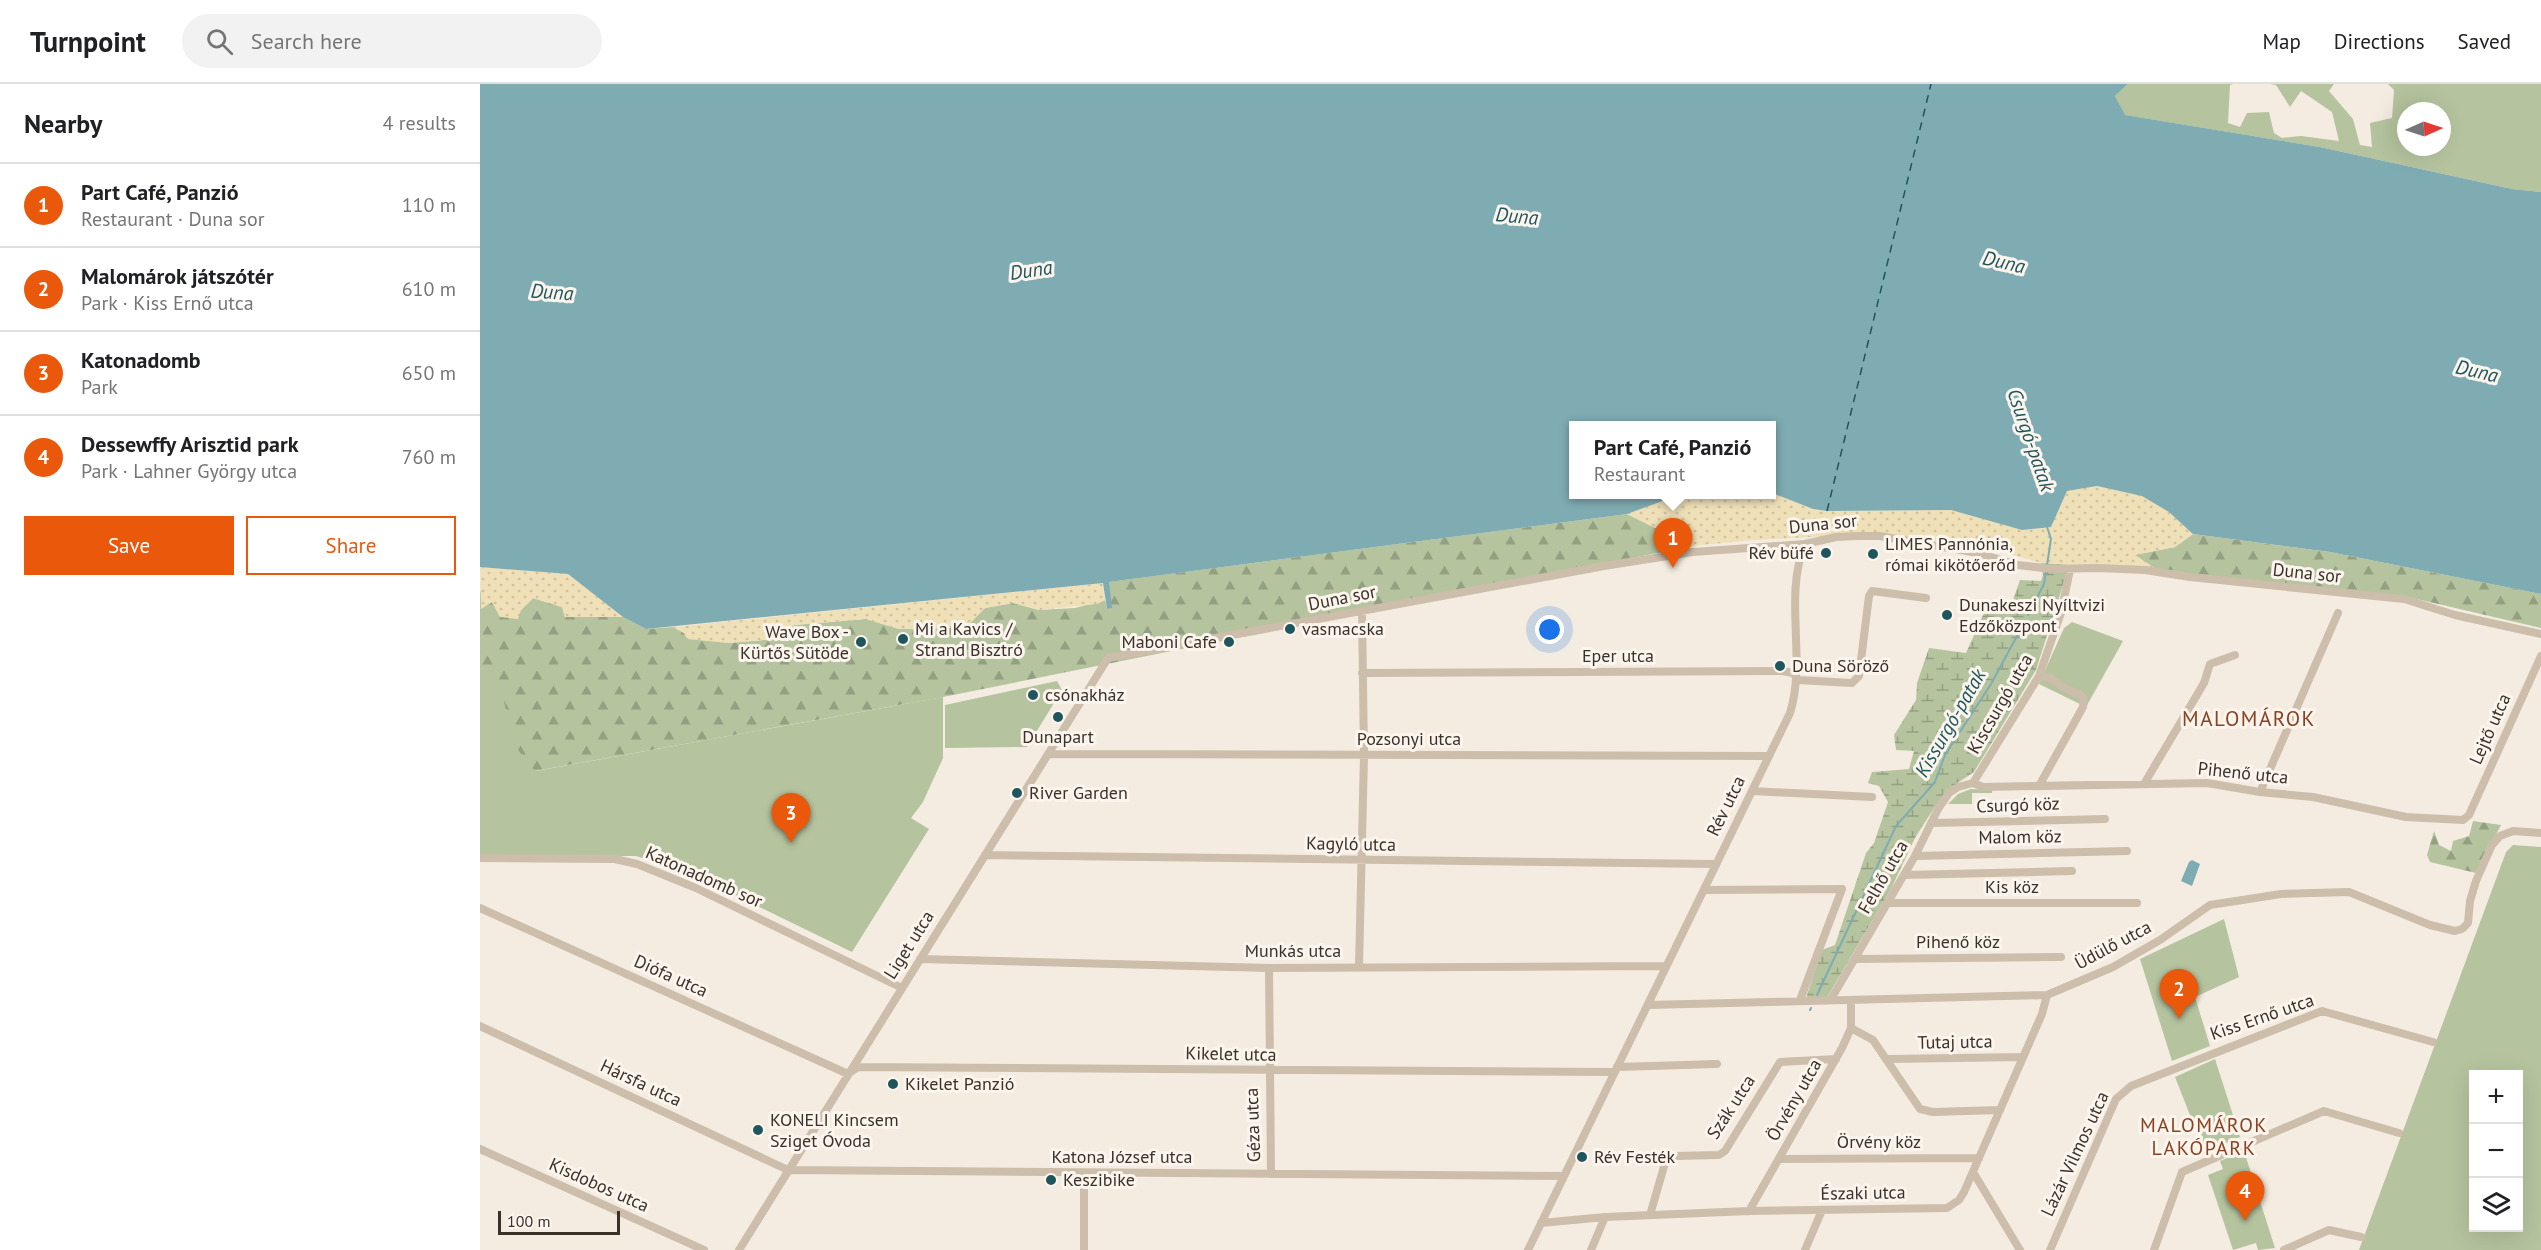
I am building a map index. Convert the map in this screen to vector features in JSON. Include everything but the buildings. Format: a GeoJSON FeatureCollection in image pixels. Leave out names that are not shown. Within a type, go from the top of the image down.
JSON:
{"type":"FeatureCollection","features":[{"type":"Feature","properties":{"kind":"street","name":"Duna sor"},"geometry":{"type":"LineString","coordinates":[[1108,658],[1693,552],[1805,544],[1836,537],[1880,536],[1978,553],[2018,565],[2041,568],[2145,570],[2190,577],[2404,599],[2455,615],[2541,634]]}},
{"type":"Feature","properties":{"kind":"street","name":"Rév utca"},"geometry":{"type":"LineString","coordinates":[[1528,1250],[1791,713],[1798,680],[1797,573],[1805,544]]}},
{"type":"Feature","properties":{"kind":"street","name":"Kiscsurgó utca"},"geometry":{"type":"LineString","coordinates":[[1973,783],[2039,676],[2055,633],[2070,570]]}},
{"type":"Feature","properties":{"kind":"street","name":"Eper utca"},"geometry":{"type":"LineString","coordinates":[[1362,673],[1782,671],[1793,674],[1798,680],[1852,683],[1859,676],[1869,596],[1872,591],[1926,598]]}},
{"type":"Feature","properties":{"kind":"street"},"geometry":{"type":"LineString","coordinates":[[1359,968],[1364,755],[1362,611]]}},
{"type":"Feature","properties":{"kind":"street"},"geometry":{"type":"LineString","coordinates":[[2260,792],[2338,613]]}},
{"type":"Feature","properties":{"kind":"street"},"geometry":{"type":"LineString","coordinates":[[2144,784],[2204,683],[2211,664],[2235,655]]}},
{"type":"Feature","properties":{"kind":"street","name":"Lejtő utca"},"geometry":{"type":"LineString","coordinates":[[2469,815],[2541,656]]}},
{"type":"Feature","properties":{"kind":"street","name":"Liget utca"},"geometry":{"type":"LineString","coordinates":[[739,1250],[1108,658]]}},
{"type":"Feature","properties":{"kind":"street"},"geometry":{"type":"LineString","coordinates":[[2039,676],[2050,678],[2068,690],[2080,694],[2084,699],[2084,707],[2039,786]]}},
{"type":"Feature","properties":{"kind":"street","name":"Pozsonyi utca"},"geometry":{"type":"LineString","coordinates":[[1048,754],[1769,756]]}},
{"type":"Feature","properties":{"kind":"street","name":"Pihenő utca"},"geometry":{"type":"LineString","coordinates":[[1973,783],[1983,787],[2207,783],[2260,792],[2313,797],[2406,817],[2463,820],[2469,815]]}},
{"type":"Feature","properties":{"kind":"street","name":"Felhő utca"},"geometry":{"type":"LineString","coordinates":[[1832,999],[1949,793],[1958,787],[1973,783]]}},
{"type":"Feature","properties":{"kind":"street"},"geometry":{"type":"LineString","coordinates":[[1752,791],[1872,797]]}},
{"type":"Feature","properties":{"kind":"street","name":"Csurgó köz"},"geometry":{"type":"LineString","coordinates":[[1931,823],[2105,819]]}},
{"type":"Feature","properties":{"kind":"street","name":"Üdülő utca"},"geometry":{"type":"LineString","coordinates":[[1648,1005],[2047,995],[2113,967],[2160,940],[2199,911],[2219,902],[2281,894],[2349,892],[2430,925],[2455,931],[2468,923],[2470,901],[2476,881],[2492,845],[2500,836],[2513,831],[2541,833]]}},
{"type":"Feature","properties":{"kind":"street","name":"Malom köz"},"geometry":{"type":"LineString","coordinates":[[1915,856],[2127,851]]}},
{"type":"Feature","properties":{"kind":"street","name":"Kagyló utca"},"geometry":{"type":"LineString","coordinates":[[985,855],[1716,864]]}},
{"type":"Feature","properties":{"kind":"street","name":"Katonadomb sor"},"geometry":{"type":"LineString","coordinates":[[482,860],[615,859],[637,864],[696,888],[902,988]]}},
{"type":"Feature","properties":{"kind":"street"},"geometry":{"type":"LineString","coordinates":[[1904,875],[2072,871]]}},
{"type":"Feature","properties":{"kind":"street"},"geometry":{"type":"LineString","coordinates":[[1704,890],[1842,889],[1800,1000]]}},
{"type":"Feature","properties":{"kind":"street","name":"Kis köz"},"geometry":{"type":"LineString","coordinates":[[1887,903],[2137,903]]}},
{"type":"Feature","properties":{"kind":"street","name":"Diófa utca"},"geometry":{"type":"LineString","coordinates":[[480,908],[848,1074]]}},
{"type":"Feature","properties":{"kind":"street","name":"Pihenő köz"},"geometry":{"type":"LineString","coordinates":[[1855,959],[2061,957]]}},
{"type":"Feature","properties":{"kind":"street","name":"Munkás utca"},"geometry":{"type":"LineString","coordinates":[[920,960],[1269,968],[1666,966]]}},
{"type":"Feature","properties":{"kind":"street","name":"Géza utca"},"geometry":{"type":"LineString","coordinates":[[1269,968],[1268,1071],[1271,1174]]}},
{"type":"Feature","properties":{"kind":"street","name":"Északi utca"},"geometry":{"type":"LineString","coordinates":[[1541,1223],[1605,1217],[1749,1211],[1947,1208],[1959,1200],[1973,1172],[2046,1005],[2047,995]]}},
{"type":"Feature","properties":{"kind":"street","name":"Örvény utca"},"geometry":{"type":"LineString","coordinates":[[1749,1211],[1836,1059],[1851,1028],[1851,1000]]}},
{"type":"Feature","properties":{"kind":"street","name":"Kiss Ernő utca"},"geometry":{"type":"LineString","coordinates":[[2174,1068],[2322,1011],[2433,1042]]}},
{"type":"Feature","properties":{"kind":"street","name":"Hársfa utca"},"geometry":{"type":"LineString","coordinates":[[480,1026],[788,1170]]}},
{"type":"Feature","properties":{"kind":"street"},"geometry":{"type":"LineString","coordinates":[[1851,1028],[1873,1040],[1920,1109],[1934,1112],[2000,1110]]}},
{"type":"Feature","properties":{"kind":"street","name":"Tutaj utca"},"geometry":{"type":"LineString","coordinates":[[1887,1059],[2023,1058]]}},
{"type":"Feature","properties":{"kind":"street","name":"Szák utca"},"geometry":{"type":"LineString","coordinates":[[1650,1215],[1665,1163],[1674,1156],[1719,1155],[1725,1151],[1780,1062],[1836,1059]]}},
{"type":"Feature","properties":{"kind":"street"},"geometry":{"type":"LineString","coordinates":[[1616,1070],[1717,1064]]}},
{"type":"Feature","properties":{"kind":"street","name":"Kikelet utca"},"geometry":{"type":"LineString","coordinates":[[848,1074],[858,1067],[1268,1071],[1616,1070]]}},
{"type":"Feature","properties":{"kind":"street","name":"Lázár Vilmos utca"},"geometry":{"type":"LineString","coordinates":[[2050,1250],[2116,1099],[2132,1086],[2174,1068]]}},
{"type":"Feature","properties":{"kind":"street"},"geometry":{"type":"LineString","coordinates":[[2154,1250],[2182,1172],[2324,1111],[2399,1133]]}},
{"type":"Feature","properties":{"kind":"street","name":"Kisdobos utca"},"geometry":{"type":"LineString","coordinates":[[480,1149],[704,1250]]}},
{"type":"Feature","properties":{"kind":"street","name":"Örvény köz"},"geometry":{"type":"LineString","coordinates":[[1779,1159],[1979,1158]]}},
{"type":"Feature","properties":{"kind":"street","name":"Katona József utca"},"geometry":{"type":"LineString","coordinates":[[788,1170],[1564,1176]]}},
{"type":"Feature","properties":{"kind":"street"},"geometry":{"type":"LineString","coordinates":[[1973,1172],[2020,1250]]}},
{"type":"Feature","properties":{"kind":"street"},"geometry":{"type":"LineString","coordinates":[[1084,1174],[1084,1250]]}},
{"type":"Feature","properties":{"kind":"street"},"geometry":{"type":"LineString","coordinates":[[1804,1250],[1822,1210]]}},
{"type":"Feature","properties":{"kind":"street"},"geometry":{"type":"LineString","coordinates":[[1592,1250],[1605,1217]]}},
{"type":"Feature","properties":{"kind":"street"},"geometry":{"type":"LineString","coordinates":[[2284,1250],[2329,1230],[2361,1237]]}},
{"type":"Feature","properties":{"kind":"green space"},"geometry":{"type":"Polygon","coordinates":[[[2128,84],[2233,84],[2230,85],[2228,123],[2240,127],[2247,113],[2269,112],[2274,133],[2282,138],[2301,136],[2339,141],[2332,112],[2301,91],[2290,107],[2276,85],[2270,84],[2334,84],[2329,91],[2353,119],[2360,145],[2372,147],[2370,123],[2392,118],[2394,90],[2388,84],[2541,84],[2541,192],[2512,189],[2320,147],[2124,115],[2115,96],[2128,84]]]}},
{"type":"Feature","properties":{"kind":"green space"},"geometry":{"type":"Polygon","coordinates":[[[1627,514],[1692,546],[943,697],[535,771],[514,745],[497,671],[480,668],[480,591],[482,591],[481,608],[492,602],[521,610],[533,598],[562,607],[565,617],[623,617],[646,629],[673,627],[684,633],[728,643],[775,639],[794,625],[866,619],[899,629],[950,628],[968,625],[985,608],[1013,603],[1039,610],[1075,608],[1105,600],[1107,609],[1111,608],[1108,582],[1627,514]]]}},
{"type":"Feature","properties":{"kind":"green space"},"geometry":{"type":"Polygon","coordinates":[[[2193,534],[2330,552],[2541,594],[2541,628],[2408,597],[2161,572],[2134,555],[2175,547],[2193,534]]]}},
{"type":"Feature","properties":{"kind":"green space"},"geometry":{"type":"Polygon","coordinates":[[[2077,541],[2036,670],[1974,772],[1947,790],[1934,808],[1915,838],[1891,889],[1826,999],[1806,998],[1822,950],[1835,945],[1866,853],[1874,843],[1888,802],[1879,786],[1868,783],[1872,772],[1909,769],[1914,751],[1896,750],[1894,735],[1916,700],[1917,683],[1929,648],[1966,653],[1988,604],[2007,609],[2011,606],[2020,580],[2041,581],[2043,575],[2041,563],[2035,560],[2077,541]]]}},
{"type":"Feature","properties":{"kind":"green space"},"geometry":{"type":"Polygon","coordinates":[[[2072,622],[2123,641],[2086,707],[2039,684],[2064,628],[2072,622]]]}},
{"type":"Feature","properties":{"kind":"green space"},"geometry":{"type":"Polygon","coordinates":[[[480,668],[497,670],[536,771],[943,697],[943,758],[923,802],[911,818],[929,829],[852,952],[657,857],[655,862],[636,856],[480,856],[480,668]]]}},
{"type":"Feature","properties":{"kind":"green space"},"geometry":{"type":"Polygon","coordinates":[[[1057,681],[1062,690],[1027,747],[945,748],[945,705],[1057,681]]]}},
{"type":"Feature","properties":{"kind":"green space"},"geometry":{"type":"Polygon","coordinates":[[[1971,789],[1992,790],[1992,793],[1972,793],[1972,804],[1948,804],[1958,794],[1971,789]]]}},
{"type":"Feature","properties":{"kind":"green space"},"geometry":{"type":"Polygon","coordinates":[[[2473,821],[2501,825],[2476,873],[2430,862],[2427,855],[2434,831],[2439,845],[2451,851],[2453,841],[2469,836],[2473,821]]]}},
{"type":"Feature","properties":{"kind":"green space"},"geometry":{"type":"Polygon","coordinates":[[[2513,845],[2541,847],[2541,1250],[2359,1250],[2506,852],[2513,845]]]}},
{"type":"Feature","properties":{"kind":"green space"},"geometry":{"type":"Polygon","coordinates":[[[2224,919],[2239,977],[2195,997],[2210,1046],[2172,1061],[2140,959],[2224,919]]]}},
{"type":"Feature","properties":{"kind":"green space"},"geometry":{"type":"Polygon","coordinates":[[[2215,1059],[2240,1137],[2206,1148],[2205,1153],[2175,1077],[2215,1059]]]}},
{"type":"Feature","properties":{"kind":"green space"},"geometry":{"type":"Polygon","coordinates":[[[2244,1151],[2275,1248],[2258,1250],[2256,1243],[2233,1250],[2208,1175],[2223,1169],[2220,1161],[2244,1151]]]}},
{"type":"Feature","properties":{"kind":"sand"},"geometry":{"type":"Polygon","coordinates":[[[2097,486],[2418,554],[2451,576],[2330,552],[2193,534],[2175,547],[2135,555],[2161,572],[2041,563],[1977,545],[1872,534],[1754,540],[1692,546],[1627,514],[1668,499],[1776,499],[1776,495],[1813,509],[1827,511],[1951,510],[2022,530],[2051,527],[2067,491],[2097,486]]]}},
{"type":"Feature","properties":{"kind":"sand"},"geometry":{"type":"Polygon","coordinates":[[[480,567],[568,574],[623,617],[565,617],[562,607],[533,598],[521,610],[518,619],[500,617],[492,602],[481,609],[480,567]]]}},
{"type":"Feature","properties":{"kind":"sand"},"geometry":{"type":"Polygon","coordinates":[[[1103,583],[1105,600],[1097,604],[1039,610],[1013,603],[985,608],[968,625],[950,628],[899,629],[866,619],[794,625],[775,639],[728,643],[687,639],[684,633],[673,627],[1103,583]]]}},
{"type":"Feature","properties":{"kind":"water","name":"Duna"},"geometry":{"type":"Polygon","coordinates":[[[480,84],[2128,84],[2115,96],[2125,115],[2320,147],[2512,189],[2541,192],[2541,594],[2330,552],[2193,534],[2169,512],[2142,496],[2097,486],[2067,491],[2051,527],[2022,530],[1951,510],[1827,511],[1813,509],[1776,495],[1776,421],[1569,421],[1569,499],[1668,499],[1627,514],[1109,582],[1112,608],[1107,609],[1103,583],[646,629],[623,617],[568,574],[480,567],[480,84]]]}},
{"type":"Feature","properties":{"kind":"water"},"geometry":{"type":"Polygon","coordinates":[[[2192,860],[2200,864],[2192,886],[2181,881],[2192,860]]]}},
{"type":"Feature","properties":{"kind":"waterway","name":"Csurgó-patak"},"geometry":{"type":"LineString","coordinates":[[2046,524],[2051,539],[2047,565]]}},
{"type":"Feature","properties":{"kind":"waterway","name":"Csurgó-patak"},"geometry":{"type":"LineString","coordinates":[[2028,615],[2044,584],[2046,571]]}},
{"type":"Feature","properties":{"kind":"waterway","name":"Kissurgó-patak"},"geometry":{"type":"LineString","coordinates":[[1817,995],[1896,826],[1935,782],[1945,755],[1991,684],[2024,623]]}},
{"type":"Feature","properties":{"kind":"ferry route"},"geometry":{"type":"LineString","coordinates":[[1827,511],[1931,84]]}},
{"type":"Feature","properties":{"kind":"place","name":"Rév büfé"},"geometry":{"type":"Point","coordinates":[1826,553]}},
{"type":"Feature","properties":{"kind":"place","name":"LIMES Pannónia, római kikötőerőd"},"geometry":{"type":"Point","coordinates":[1873,554]}},
{"type":"Feature","properties":{"kind":"place","name":"Part Café, Panzió"},"geometry":{"type":"Point","coordinates":[1673,568]}},
{"type":"Feature","properties":{"kind":"place","name":"Dunakeszi Nyíltvizi Edzőközpont"},"geometry":{"type":"Point","coordinates":[1947,615]}},
{"type":"Feature","properties":{"kind":"place","name":"vasmacska"},"geometry":{"type":"Point","coordinates":[1290,629]}},
{"type":"Feature","properties":{"kind":"place","name":"Mi a Kavics / Strand Bisztró"},"geometry":{"type":"Point","coordinates":[903,639]}},
{"type":"Feature","properties":{"kind":"place","name":"Wave Box - Kürtős Sütöde"},"geometry":{"type":"Point","coordinates":[861,642]}},
{"type":"Feature","properties":{"kind":"place","name":"Maboni Cafe"},"geometry":{"type":"Point","coordinates":[1229,642]}},
{"type":"Feature","properties":{"kind":"place","name":"Duna Söröző"},"geometry":{"type":"Point","coordinates":[1780,666]}},
{"type":"Feature","properties":{"kind":"place","name":"csónakház"},"geometry":{"type":"Point","coordinates":[1033,695]}},
{"type":"Feature","properties":{"kind":"place","name":"Dunapart"},"geometry":{"type":"Point","coordinates":[1058,717]}},
{"type":"Feature","properties":{"kind":"place","name":"River Garden"},"geometry":{"type":"Point","coordinates":[1017,793]}},
{"type":"Feature","properties":{"kind":"place","name":"Katonadomb"},"geometry":{"type":"Point","coordinates":[791,843]}},
{"type":"Feature","properties":{"kind":"place","name":"Malomárok játszótér"},"geometry":{"type":"Point","coordinates":[2179,1019]}},
{"type":"Feature","properties":{"kind":"place","name":"Kikelet Panzió"},"geometry":{"type":"Point","coordinates":[893,1084]}},
{"type":"Feature","properties":{"kind":"place","name":"KONELI Kincsem Sziget Óvoda"},"geometry":{"type":"Point","coordinates":[758,1130]}},
{"type":"Feature","properties":{"kind":"place","name":"Rév Festék"},"geometry":{"type":"Point","coordinates":[1582,1157]}},
{"type":"Feature","properties":{"kind":"place","name":"Keszibike"},"geometry":{"type":"Point","coordinates":[1051,1180]}},
{"type":"Feature","properties":{"kind":"place","name":"Dessewffy Arisztid park"},"geometry":{"type":"Point","coordinates":[2245,1221]}},
{"type":"Feature","properties":{"kind":"district","name":"MALOMÁROK"},"geometry":{"type":"Point","coordinates":[2249,719]}},
{"type":"Feature","properties":{"kind":"district","name":"MALOMÁROK LAKÓPARK"},"geometry":{"type":"Point","coordinates":[2204,1136]}}]}
